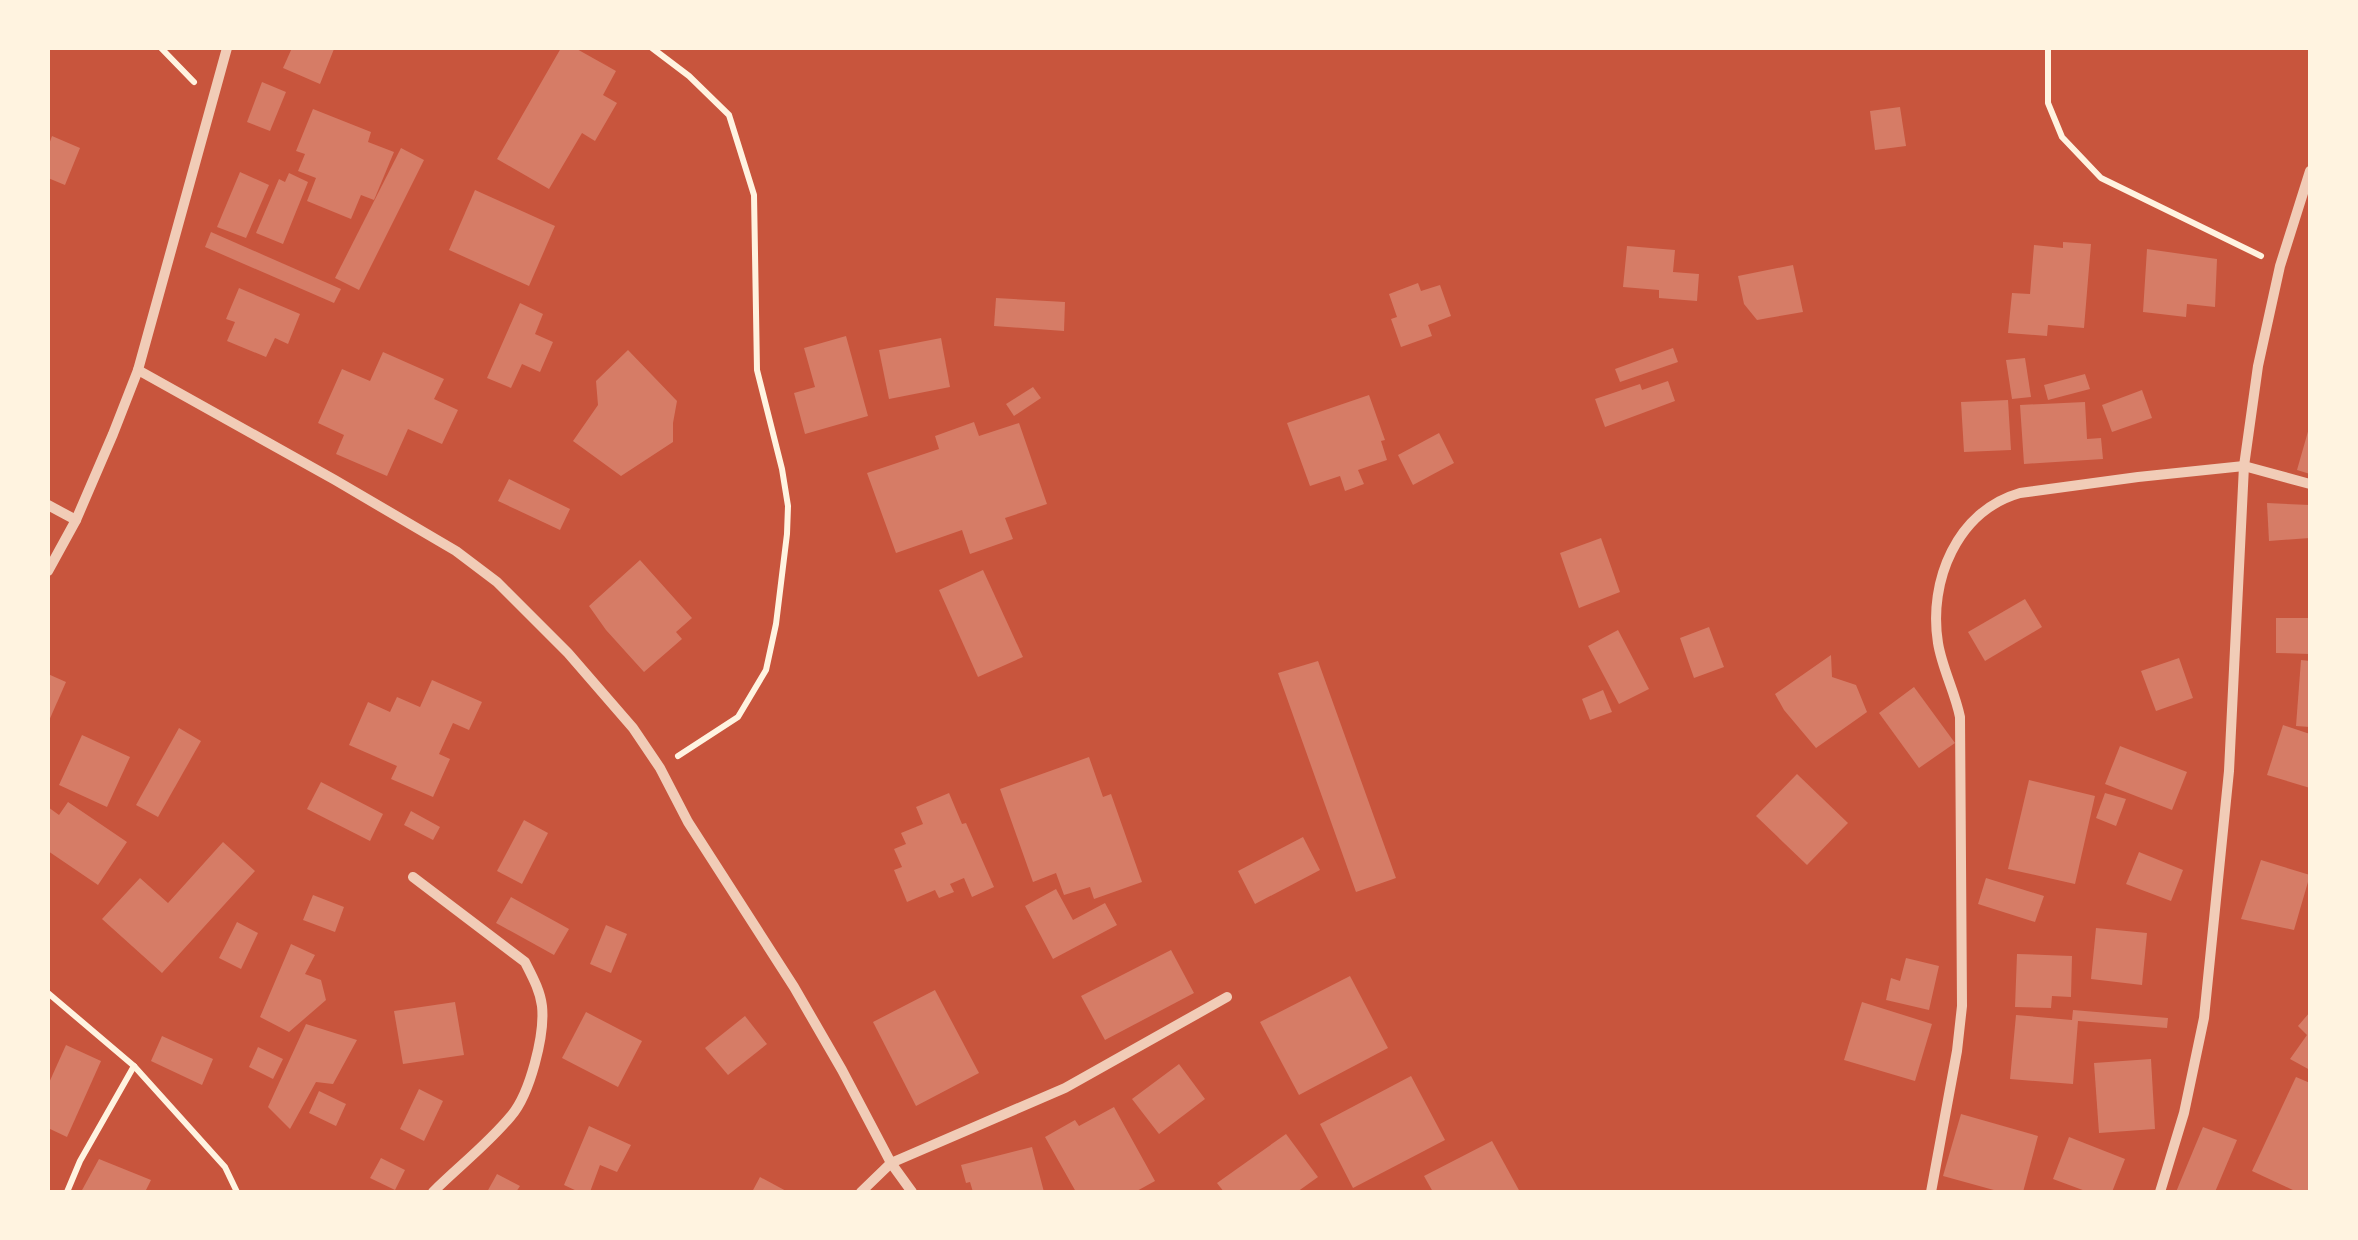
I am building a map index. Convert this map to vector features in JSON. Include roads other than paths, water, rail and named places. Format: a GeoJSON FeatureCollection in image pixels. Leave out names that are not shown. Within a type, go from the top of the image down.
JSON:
{"type":"FeatureCollection","features":[{"type":"Feature","properties":{"kind":"street"},"geometry":{"type":"LineString","coordinates":[[48,570],[76,520],[138,370],[227,48]]}},
{"type":"Feature","properties":{"kind":"street"},"geometry":{"type":"LineString","coordinates":[[2160,1192],[2184,1113],[2204,1018],[2229,770],[2244,466],[2258,366],[2280,266],[2310,171]]}},
{"type":"Feature","properties":{"kind":"street"},"geometry":{"type":"LineString","coordinates":[[138,370],[456,550],[497,582],[568,654],[633,728],[660,768],[688,822],[794,987],[891,1163],[912,1192]]}},
{"type":"Feature","properties":{"kind":"street"},"geometry":{"type":"LineString","coordinates":[[1931,1192],[1962,1006],[1960,717],[1938,644],[1936,608],[1949,556],[1960,534],[2003,498],[2020,493],[2244,466],[2310,484]]}},
{"type":"Feature","properties":{"kind":"street"},"geometry":{"type":"LineString","coordinates":[[48,505],[76,520]]}},
{"type":"Feature","properties":{"kind":"street"},"geometry":{"type":"LineString","coordinates":[[413,877],[525,962],[542,1006],[533,1069],[513,1114],[433,1192]]}},
{"type":"Feature","properties":{"kind":"street"},"geometry":{"type":"LineString","coordinates":[[861,1192],[891,1163],[1064,1088],[1227,997]]}}]}
